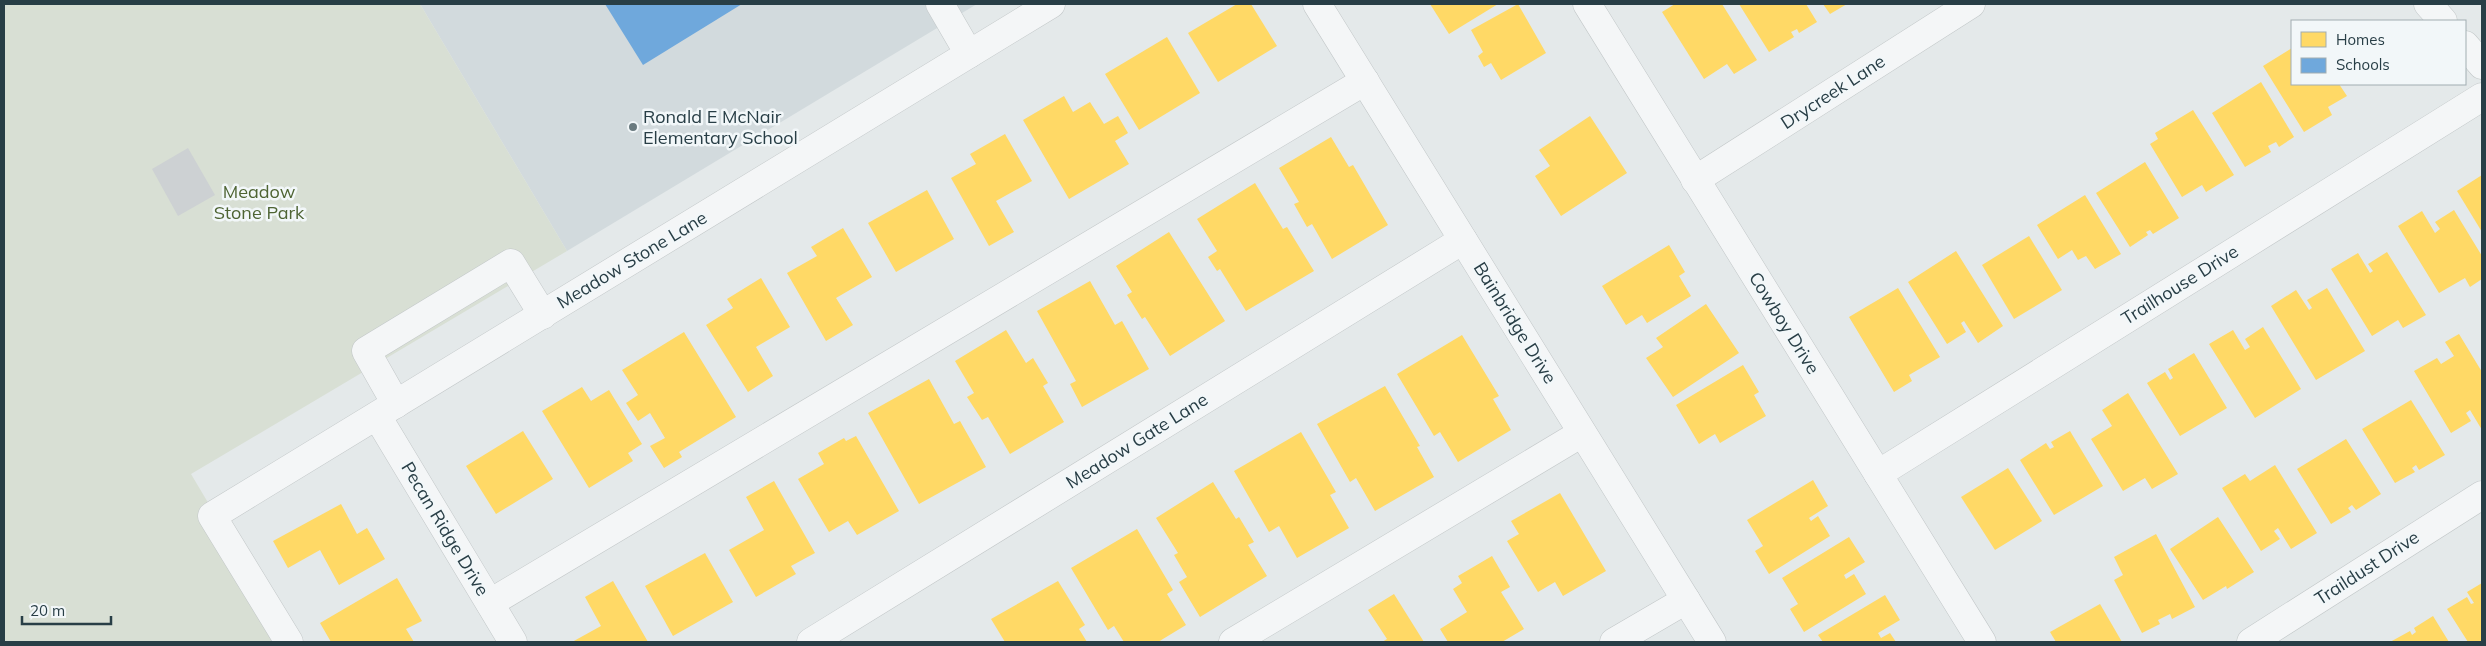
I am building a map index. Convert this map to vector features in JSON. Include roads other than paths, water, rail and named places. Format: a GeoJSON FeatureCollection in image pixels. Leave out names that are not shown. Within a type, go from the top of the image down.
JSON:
{"type":"FeatureCollection","features":[{"type":"Feature","properties":{"kind":"street"},"geometry":{"type":"LineString","coordinates":[[940,4],[969,54]]}},
{"type":"Feature","properties":{"kind":"street","name":"Meadow Stone Lane"},"geometry":{"type":"LineString","coordinates":[[289,642],[212,516],[1051,4]]}},
{"type":"Feature","properties":{"kind":"street","name":"Bainbridge Drive"},"geometry":{"type":"LineString","coordinates":[[1317,4],[1712,642]]}},
{"type":"Feature","properties":{"kind":"street","name":"Cowboy Drive"},"geometry":{"type":"LineString","coordinates":[[1587,4],[1982,642]]}},
{"type":"Feature","properties":{"kind":"street","name":"Drycreek Lane"},"geometry":{"type":"LineString","coordinates":[[1696,180],[1971,4]]}},
{"type":"Feature","properties":{"kind":"street"},"geometry":{"type":"LineString","coordinates":[[2428,4],[2442,20]]}},
{"type":"Feature","properties":{"kind":"street"},"geometry":{"type":"LineString","coordinates":[[2466,46],[2482,65]]}},
{"type":"Feature","properties":{"kind":"street"},"geometry":{"type":"LineString","coordinates":[[490,604],[1365,81]]}},
{"type":"Feature","properties":{"kind":"street","name":"Trailhouse Drive"},"geometry":{"type":"LineString","coordinates":[[1878,474],[2482,96]]}},
{"type":"Feature","properties":{"kind":"street","name":"Meadow Gate Lane"},"geometry":{"type":"LineString","coordinates":[[811,642],[1463,240]]}},
{"type":"Feature","properties":{"kind":"street","name":"Pecan Ridge Drive"},"geometry":{"type":"LineString","coordinates":[[513,642],[490,604],[387,410],[366,351],[511,263],[543,315]]}},
{"type":"Feature","properties":{"kind":"street"},"geometry":{"type":"LineString","coordinates":[[1232,642],[1582,433]]}},
{"type":"Feature","properties":{"kind":"street","name":"Traildust Drive"},"geometry":{"type":"LineString","coordinates":[[2251,642],[2482,495]]}},
{"type":"Feature","properties":{"kind":"street"},"geometry":{"type":"LineString","coordinates":[[1614,642],[1686,600]]}},
{"type":"Feature","properties":{"kind":"place","name":"Ronald E McNair Elementary School"},"geometry":{"type":"Point","coordinates":[633,127]}},
{"type":"Feature","properties":{"kind":"park label","name":"Meadow Stone Park"},"geometry":{"type":"Point","coordinates":[259,202]}}]}
